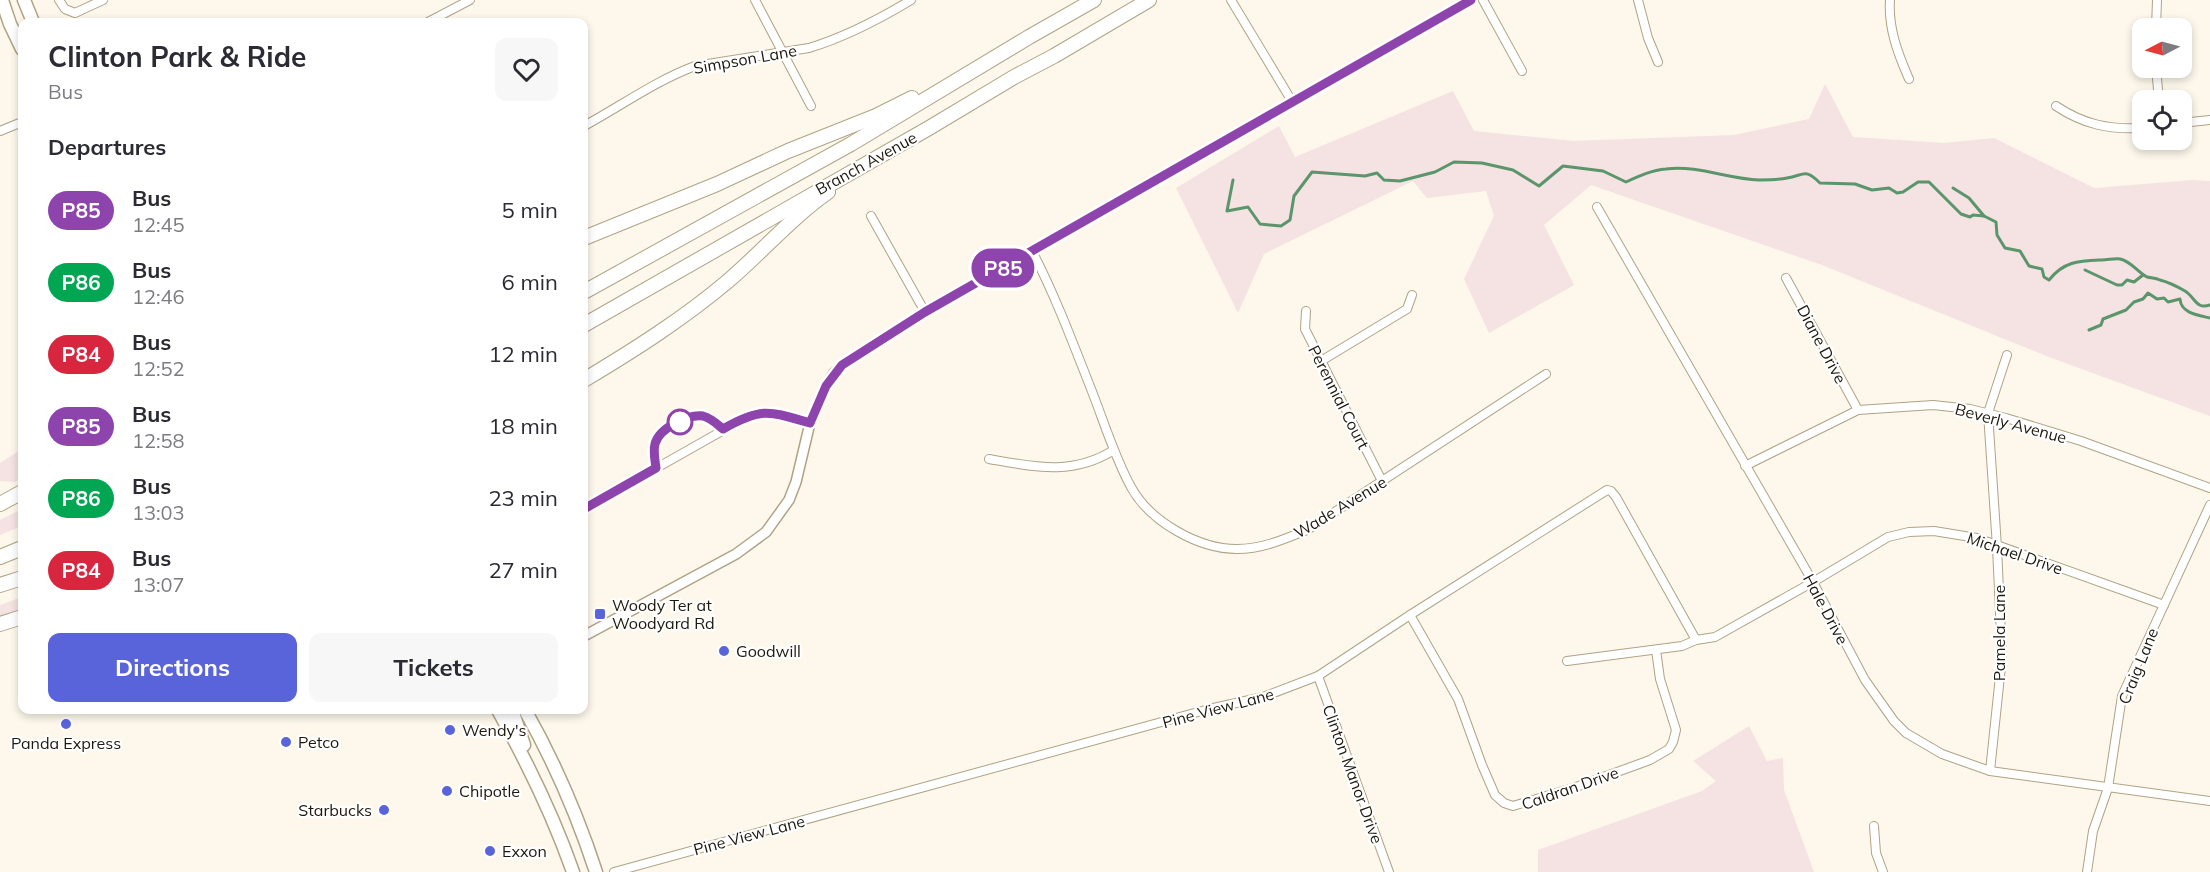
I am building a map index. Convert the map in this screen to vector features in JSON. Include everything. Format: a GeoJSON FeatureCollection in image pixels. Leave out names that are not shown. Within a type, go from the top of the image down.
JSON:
{"type":"FeatureCollection","features":[{"type":"Feature","properties":{"kind":"highway","name":"Branch Avenue"},"geometry":{"type":"LineString","coordinates":[[588,290],[851,144],[1094,0]]}},
{"type":"Feature","properties":{"kind":"highway","name":"Branch Avenue"},"geometry":{"type":"LineString","coordinates":[[588,323],[1149,0]]}},
{"type":"Feature","properties":{"kind":"highway"},"geometry":{"type":"LineString","coordinates":[[588,236],[876,116],[995,57]]}},
{"type":"Feature","properties":{"kind":"highway"},"geometry":{"type":"LineString","coordinates":[[588,377],[676,322],[728,281],[820,198],[895,147]]}},
{"type":"Feature","properties":{"kind":"highway"},"geometry":{"type":"LineString","coordinates":[[0,504],[18,494]]}},
{"type":"Feature","properties":{"kind":"highway"},"geometry":{"type":"LineString","coordinates":[[0,556],[18,549]]}},
{"type":"Feature","properties":{"kind":"highway"},"geometry":{"type":"LineString","coordinates":[[0,585],[18,579]]}},
{"type":"Feature","properties":{"kind":"highway"},"geometry":{"type":"LineString","coordinates":[[0,624],[18,618]]}},
{"type":"Feature","properties":{"kind":"main road"},"geometry":{"type":"LineString","coordinates":[[2,0],[18,41]]}},
{"type":"Feature","properties":{"kind":"main road"},"geometry":{"type":"LineString","coordinates":[[24,0],[31,18]]}},
{"type":"Feature","properties":{"kind":"main road"},"geometry":{"type":"LineString","coordinates":[[500,714],[538,786]]}},
{"type":"Feature","properties":{"kind":"main road"},"geometry":{"type":"LineString","coordinates":[[513,714],[538,786],[573,872]]}},
{"type":"Feature","properties":{"kind":"main road"},"geometry":{"type":"LineString","coordinates":[[527,714],[543,741],[578,816],[596,872]]}},
{"type":"Feature","properties":{"kind":"street"},"geometry":{"type":"LineString","coordinates":[[59,0],[69,12],[83,10],[103,0]]}},
{"type":"Feature","properties":{"kind":"street"},"geometry":{"type":"LineString","coordinates":[[436,18],[470,0]]}},
{"type":"Feature","properties":{"kind":"street"},"geometry":{"type":"LineString","coordinates":[[755,0],[811,106]]}},
{"type":"Feature","properties":{"kind":"street","name":"Simpson Lane"},"geometry":{"type":"LineString","coordinates":[[588,124],[659,81],[695,66],[808,48],[852,32],[911,0]]}},
{"type":"Feature","properties":{"kind":"street"},"geometry":{"type":"LineString","coordinates":[[1230,0],[1293,103]]}},
{"type":"Feature","properties":{"kind":"street"},"geometry":{"type":"LineString","coordinates":[[588,634],[736,554],[766,532],[789,500],[796,482],[810,423],[826,386],[842,365],[925,312],[1471,0]]}},
{"type":"Feature","properties":{"kind":"street"},"geometry":{"type":"LineString","coordinates":[[1483,0],[1522,71]]}},
{"type":"Feature","properties":{"kind":"street"},"geometry":{"type":"LineString","coordinates":[[1638,0],[1658,62]]}},
{"type":"Feature","properties":{"kind":"street"},"geometry":{"type":"LineString","coordinates":[[1890,0],[1889,11],[1896,50],[1909,79]]}},
{"type":"Feature","properties":{"kind":"street"},"geometry":{"type":"LineString","coordinates":[[2156,18],[2157,0]]}},
{"type":"Feature","properties":{"kind":"street"},"geometry":{"type":"LineString","coordinates":[[2056,106],[2075,117],[2100,126],[2132,128]]}},
{"type":"Feature","properties":{"kind":"street"},"geometry":{"type":"LineString","coordinates":[[2192,122],[2210,120]]}},
{"type":"Feature","properties":{"kind":"street"},"geometry":{"type":"LineString","coordinates":[[0,131],[18,124]]}},
{"type":"Feature","properties":{"kind":"street","name":"Hale Drive"},"geometry":{"type":"LineString","coordinates":[[1598,207],[1813,582],[1865,680],[1894,721],[1906,733],[1942,754],[1990,771],[2210,801]]}},
{"type":"Feature","properties":{"kind":"street"},"geometry":{"type":"LineString","coordinates":[[871,216],[925,312]]}},
{"type":"Feature","properties":{"kind":"street","name":"Wade Avenue"},"geometry":{"type":"LineString","coordinates":[[1032,251],[1052,289],[1114,450],[1132,490],[1161,523],[1198,543],[1237,549],[1273,544],[1307,530],[1546,374]]}},
{"type":"Feature","properties":{"kind":"street","name":"Diane Drive"},"geometry":{"type":"LineString","coordinates":[[1786,278],[1857,410]]}},
{"type":"Feature","properties":{"kind":"street"},"geometry":{"type":"LineString","coordinates":[[1321,361],[1407,309],[1412,295]]}},
{"type":"Feature","properties":{"kind":"street","name":"Perennial Court"},"geometry":{"type":"LineString","coordinates":[[1306,311],[1305,329],[1382,481]]}},
{"type":"Feature","properties":{"kind":"street","name":"Pamela Lane"},"geometry":{"type":"LineString","coordinates":[[1990,771],[2002,657],[1988,413],[2007,355]]}},
{"type":"Feature","properties":{"kind":"street","name":"Beverly Avenue"},"geometry":{"type":"LineString","coordinates":[[1745,466],[1857,410],[1933,405],[1988,413],[2081,441],[2210,488]]}},
{"type":"Feature","properties":{"kind":"street"},"geometry":{"type":"LineString","coordinates":[[588,507],[752,414],[772,413],[810,423]]}},
{"type":"Feature","properties":{"kind":"street"},"geometry":{"type":"LineString","coordinates":[[989,459],[1039,468],[1069,467],[1100,458],[1114,450]]}},
{"type":"Feature","properties":{"kind":"street","name":"Pine View Lane"},"geometry":{"type":"LineString","coordinates":[[614,872],[1209,709],[1263,697],[1318,676],[1604,490],[1610,490],[1616,497],[1696,640]]}},
{"type":"Feature","properties":{"kind":"street","name":"Craig Lane"},"geometry":{"type":"LineString","coordinates":[[2087,872],[2093,831],[2108,788],[2122,696],[2210,505]]}},
{"type":"Feature","properties":{"kind":"street","name":"Michael Drive"},"geometry":{"type":"LineString","coordinates":[[1567,661],[1682,646],[1696,640],[1715,637],[1813,582],[1881,540],[1909,532],[1949,532],[1977,538],[2164,605]]}},
{"type":"Feature","properties":{"kind":"street","name":"Caldran Drive"},"geometry":{"type":"LineString","coordinates":[[1410,615],[1458,699],[1495,795],[1504,804],[1513,806],[1576,787],[1650,760],[1669,749],[1676,730],[1660,679],[1656,650]]}},
{"type":"Feature","properties":{"kind":"street","name":"Clinton Manor Drive"},"geometry":{"type":"LineString","coordinates":[[1318,676],[1389,872]]}},
{"type":"Feature","properties":{"kind":"street"},"geometry":{"type":"LineString","coordinates":[[1875,826],[1876,853],[1883,872]]}},
{"type":"Feature","properties":{"kind":"shaded area"},"geometry":{"type":"Polygon","coordinates":[[[1825,84],[1853,137],[1944,143],[1994,138],[2094,188],[2193,180],[2210,181],[2210,416],[2049,357],[1822,265],[1591,185],[1544,225],[1574,285],[1489,333],[1464,279],[1494,216],[1486,191],[1427,198],[1413,181],[1264,254],[1238,313],[1176,188],[1279,126],[1295,157],[1453,91],[1474,131],[1574,141],[1734,135],[1809,119],[1825,84]]]}},
{"type":"Feature","properties":{"kind":"shaded area"},"geometry":{"type":"Polygon","coordinates":[[[18,452],[18,480],[0,481],[0,463],[18,452]]]}},
{"type":"Feature","properties":{"kind":"shaded area"},"geometry":{"type":"Polygon","coordinates":[[[18,511],[18,528],[0,535],[0,520],[18,511]]]}},
{"type":"Feature","properties":{"kind":"shaded area"},"geometry":{"type":"Polygon","coordinates":[[[18,598],[18,610],[0,616],[0,605],[18,598]]]}},
{"type":"Feature","properties":{"kind":"shaded area"},"geometry":{"type":"Polygon","coordinates":[[[1749,726],[1767,761],[1783,758],[1784,790],[1814,872],[1538,872],[1538,850],[1702,791],[1716,781],[1693,761],[1749,726]]]}},
{"type":"Feature","properties":{"kind":"waterway"},"geometry":{"type":"LineString","coordinates":[[1233,180],[1227,211],[1248,207],[1260,224],[1281,226],[1290,220],[1294,196],[1312,172],[1365,176],[1377,173],[1384,180],[1400,181],[1435,172],[1454,162],[1482,163],[1513,170],[1539,186],[1563,166],[1603,171],[1626,182],[1656,171],[1678,168],[1759,180],[1808,174],[1820,183],[1855,184],[1872,190],[1889,188],[1897,193],[1903,192],[1918,182],[1929,182],[1961,214],[1970,217],[1984,216],[1996,222],[1997,235],[2005,248],[2020,251],[2029,266],[2042,269],[2044,277],[2049,280],[2060,269],[2072,263],[2120,259],[2147,277],[2166,282],[2185,291],[2202,306],[2210,305]]}},
{"type":"Feature","properties":{"kind":"waterway"},"geometry":{"type":"LineString","coordinates":[[1953,188],[1969,198],[1984,216]]}},
{"type":"Feature","properties":{"kind":"waterway"},"geometry":{"type":"LineString","coordinates":[[2085,270],[2117,285],[2122,285],[2127,280],[2134,282],[2143,275]]}},
{"type":"Feature","properties":{"kind":"waterway"},"geometry":{"type":"LineString","coordinates":[[2089,330],[2101,325],[2103,319],[2126,310],[2148,293],[2157,299],[2164,298],[2168,302],[2180,299],[2181,304],[2187,310],[2210,318]]}},
{"type":"Feature","properties":{"kind":"bus line","name":"P85"},"geometry":{"type":"LineString","coordinates":[[588,507],[656,468],[654,450],[657,439],[670,427],[690,417],[709,418],[723,429],[742,418],[761,413],[772,413],[810,423],[826,386],[842,365],[925,312],[1471,0]]}},
{"type":"Feature","properties":{"kind":"place","name":"Woody Ter at Woodyard Rd"},"geometry":{"type":"Point","coordinates":[600,614]}},
{"type":"Feature","properties":{"kind":"place","name":"Goodwill"},"geometry":{"type":"Point","coordinates":[724,651]}},
{"type":"Feature","properties":{"kind":"place","name":"Panda Express"},"geometry":{"type":"Point","coordinates":[66,724]}},
{"type":"Feature","properties":{"kind":"place","name":"Wendy's"},"geometry":{"type":"Point","coordinates":[450,730]}},
{"type":"Feature","properties":{"kind":"place","name":"Petco"},"geometry":{"type":"Point","coordinates":[286,742]}},
{"type":"Feature","properties":{"kind":"place","name":"Chipotle"},"geometry":{"type":"Point","coordinates":[447,791]}},
{"type":"Feature","properties":{"kind":"place","name":"Starbucks"},"geometry":{"type":"Point","coordinates":[384,810]}},
{"type":"Feature","properties":{"kind":"place","name":"Exxon"},"geometry":{"type":"Point","coordinates":[490,851]}}]}
